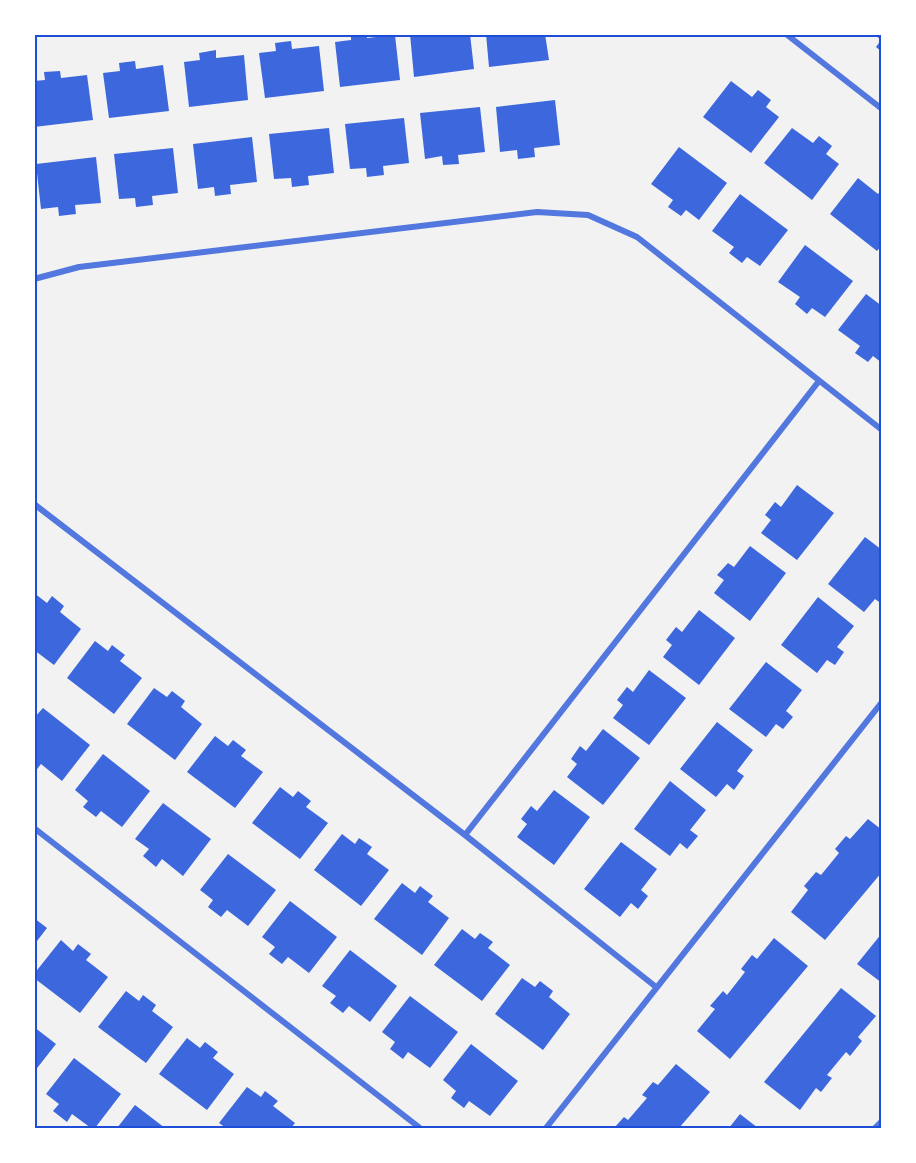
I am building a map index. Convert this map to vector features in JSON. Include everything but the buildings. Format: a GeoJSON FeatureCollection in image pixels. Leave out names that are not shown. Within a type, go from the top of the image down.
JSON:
{"type":"FeatureCollection","features":[{"type":"Feature","properties":{"kind":"street"},"geometry":{"type":"LineString","coordinates":[[786,34],[882,109]]}},
{"type":"Feature","properties":{"kind":"street"},"geometry":{"type":"LineString","coordinates":[[34,279],[79,267],[537,212],[588,215],[637,237],[882,430]]}},
{"type":"Feature","properties":{"kind":"street"},"geometry":{"type":"LineString","coordinates":[[465,835],[819,381]]}},
{"type":"Feature","properties":{"kind":"street"},"geometry":{"type":"LineString","coordinates":[[34,504],[465,835],[656,987]]}},
{"type":"Feature","properties":{"kind":"street"},"geometry":{"type":"LineString","coordinates":[[546,1128],[882,702]]}},
{"type":"Feature","properties":{"kind":"street"},"geometry":{"type":"LineString","coordinates":[[34,828],[420,1128]]}},
{"type":"Feature","properties":{"kind":"street"},"geometry":{"type":"LineString","coordinates":[[875,1128],[882,1121]]}}]}
